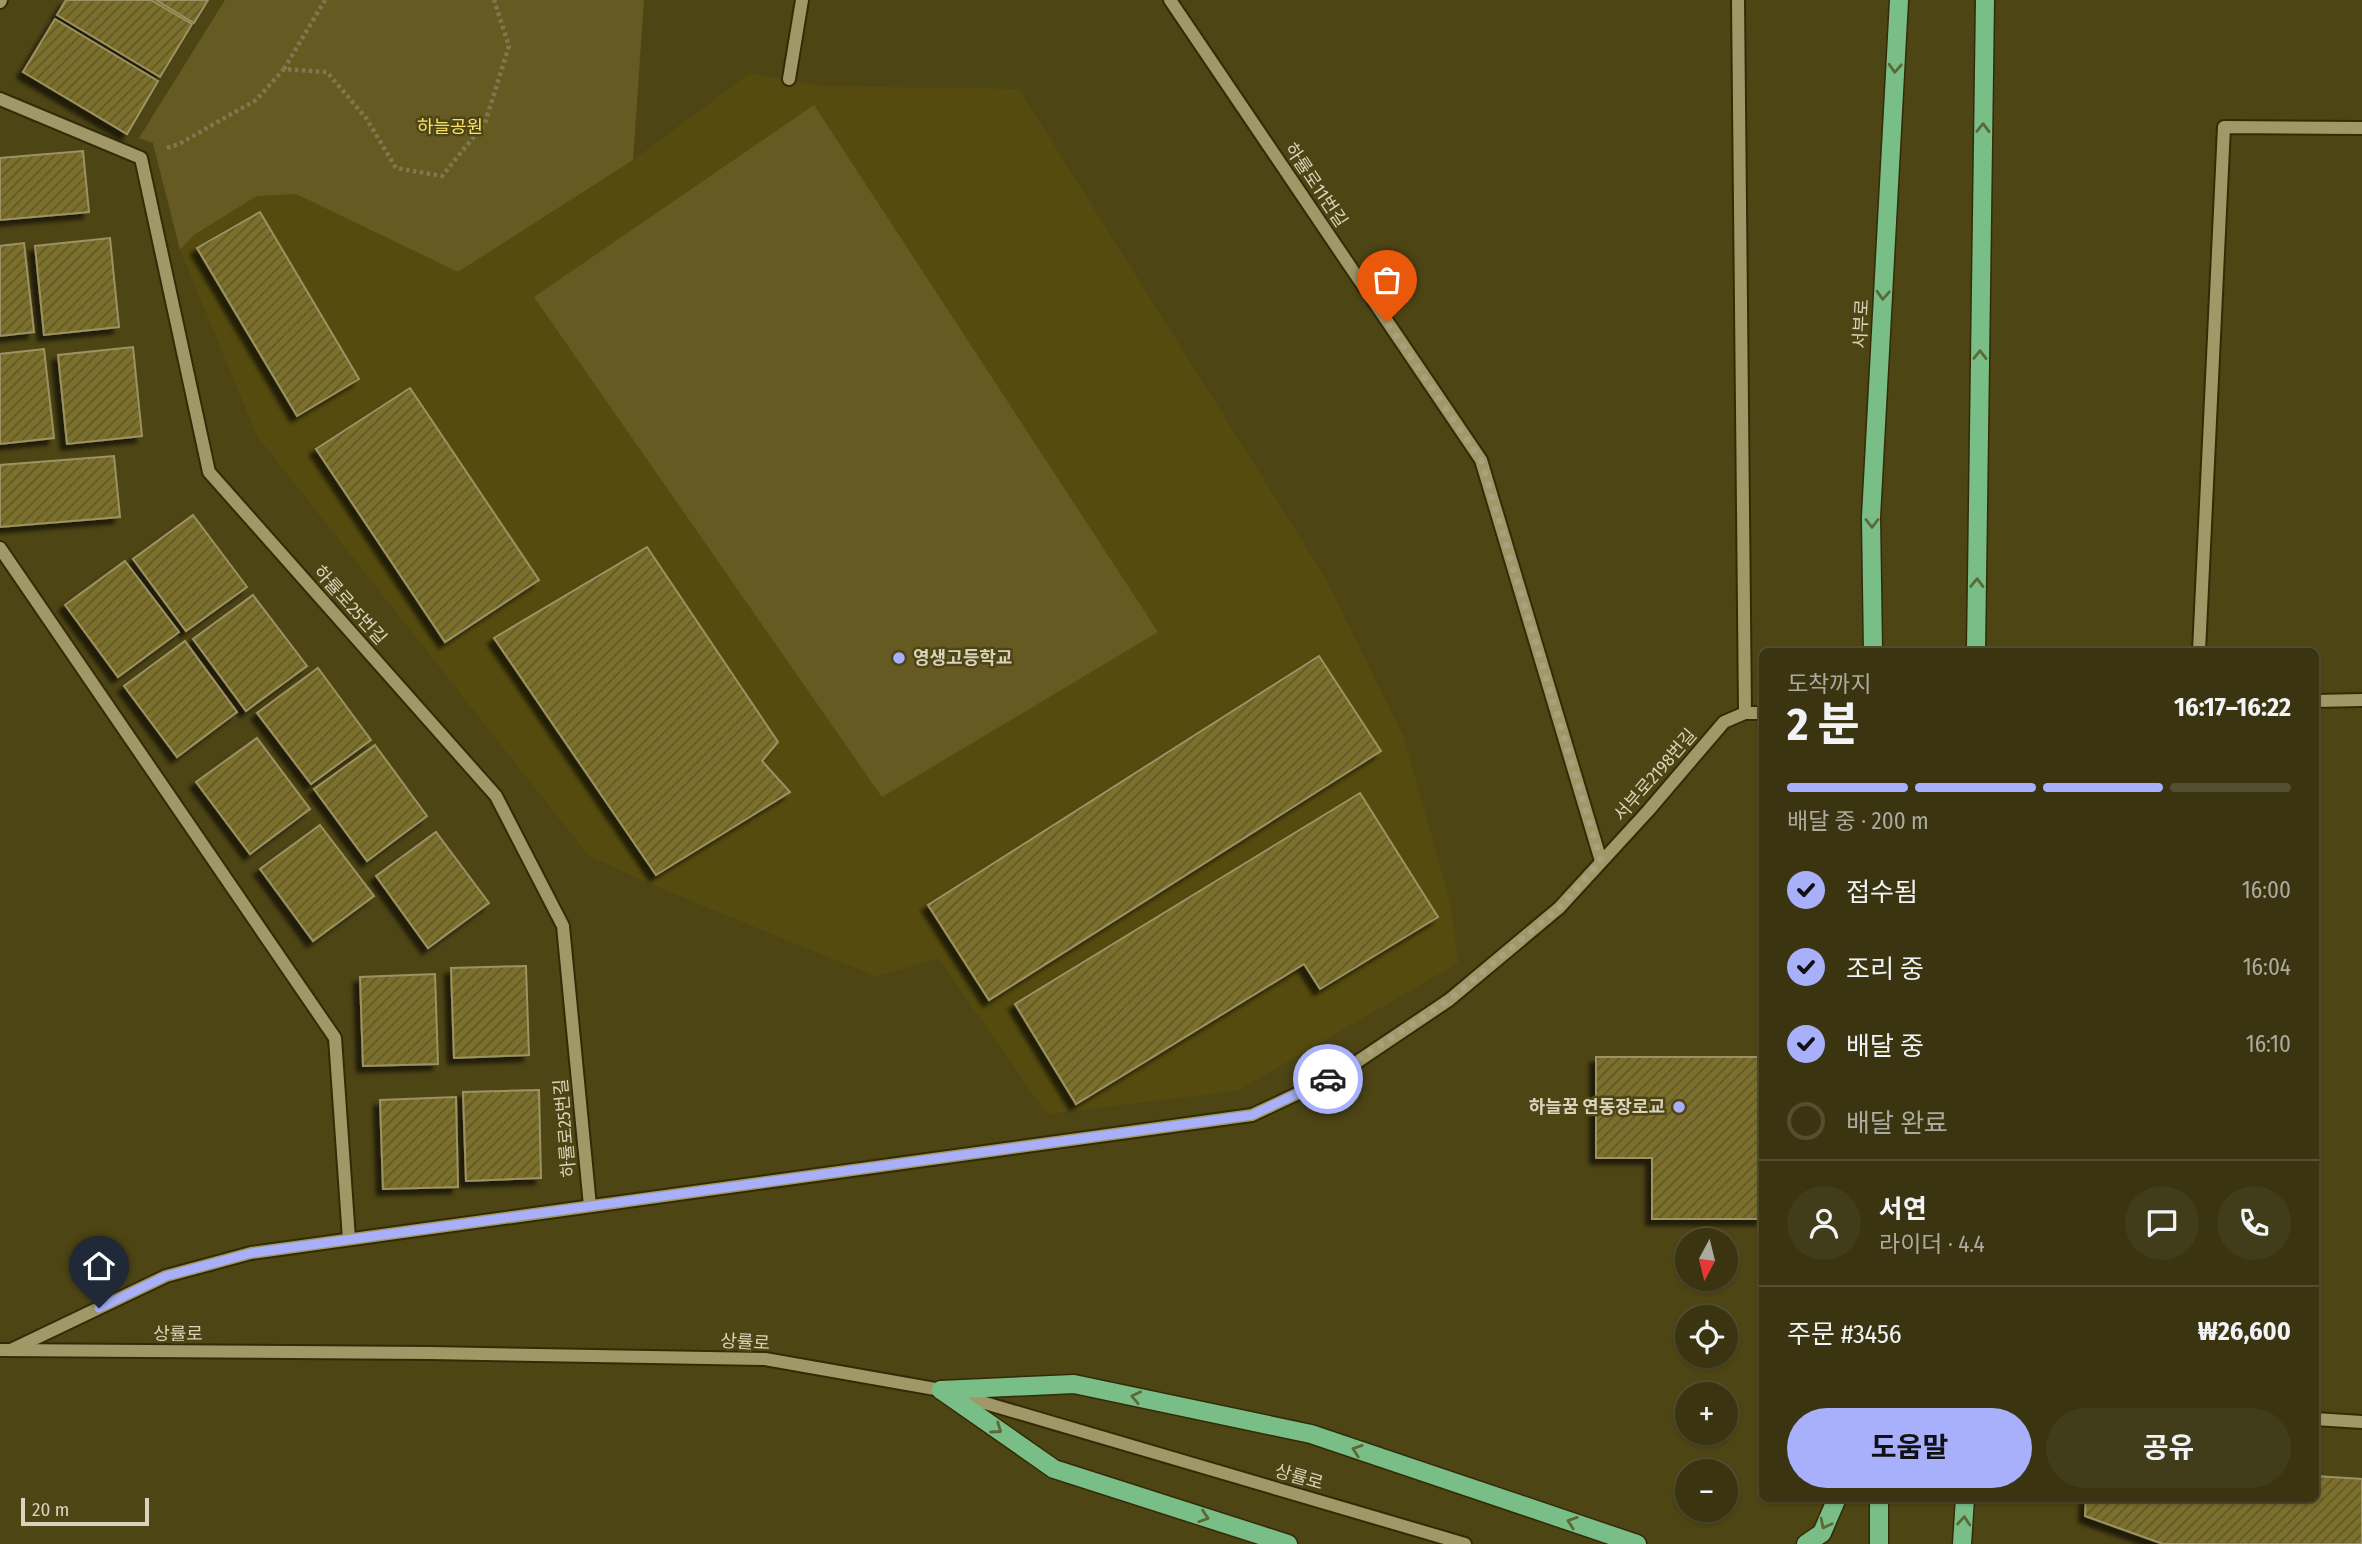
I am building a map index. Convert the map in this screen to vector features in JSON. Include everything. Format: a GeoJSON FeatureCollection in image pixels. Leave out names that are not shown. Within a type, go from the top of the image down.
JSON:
{"type":"FeatureCollection","features":[{"type":"Feature","properties":{"kind":"main road","name":"서부로"},"geometry":{"type":"LineString","coordinates":[[1873,648],[1871,517],[1899,0]]}},
{"type":"Feature","properties":{"kind":"main road"},"geometry":{"type":"LineString","coordinates":[[1976,648],[1985,0]]}},
{"type":"Feature","properties":{"kind":"main road"},"geometry":{"type":"LineString","coordinates":[[941,1390],[1074,1384],[1311,1434],[1637,1544]]}},
{"type":"Feature","properties":{"kind":"main road"},"geometry":{"type":"LineString","coordinates":[[941,1390],[1054,1469],[1288,1544]]}},
{"type":"Feature","properties":{"kind":"main road"},"geometry":{"type":"LineString","coordinates":[[1806,1544],[1822,1533],[1835,1502]]}},
{"type":"Feature","properties":{"kind":"main road"},"geometry":{"type":"LineString","coordinates":[[1879,1502],[1879,1544]]}},
{"type":"Feature","properties":{"kind":"main road"},"geometry":{"type":"LineString","coordinates":[[1962,1544],[1965,1502]]}},
{"type":"Feature","properties":{"kind":"street"},"geometry":{"type":"LineString","coordinates":[[789,79],[802,0]]}},
{"type":"Feature","properties":{"kind":"street","name":"하률로11번길"},"geometry":{"type":"LineString","coordinates":[[1170,0],[1481,460],[1601,861]]}},
{"type":"Feature","properties":{"kind":"street"},"geometry":{"type":"LineString","coordinates":[[1738,0],[1745,713],[1759,713]]}},
{"type":"Feature","properties":{"kind":"street"},"geometry":{"type":"LineString","coordinates":[[0,99],[141,158]]}},
{"type":"Feature","properties":{"kind":"street"},"geometry":{"type":"LineString","coordinates":[[2199,648],[2224,127],[2362,128]]}},
{"type":"Feature","properties":{"kind":"street","name":"하률로25번길"},"geometry":{"type":"LineString","coordinates":[[141,158],[209,472],[496,796],[563,926],[590,1206]]}},
{"type":"Feature","properties":{"kind":"street"},"geometry":{"type":"LineString","coordinates":[[0,548],[335,1038],[349,1239]]}},
{"type":"Feature","properties":{"kind":"street"},"geometry":{"type":"LineString","coordinates":[[2319,701],[2362,701]]}},
{"type":"Feature","properties":{"kind":"street","name":"서부로2198번길"},"geometry":{"type":"LineString","coordinates":[[5,1350],[166,1276],[251,1253],[1252,1115],[1339,1074],[1449,1000],[1559,908],[1724,722],[1745,713]]}},
{"type":"Feature","properties":{"kind":"street","name":"상률로"},"geometry":{"type":"LineString","coordinates":[[5,1350],[765,1359],[941,1390],[1465,1544]]}},
{"type":"Feature","properties":{"kind":"street"},"geometry":{"type":"LineString","coordinates":[[2319,1419],[2362,1422]]}},
{"type":"Feature","properties":{"kind":"path"},"geometry":{"type":"LineString","coordinates":[[141,158],[180,144],[256,100],[284,69],[325,0]]}},
{"type":"Feature","properties":{"kind":"path"},"geometry":{"type":"LineString","coordinates":[[284,69],[327,72],[366,118],[396,169],[442,176],[485,123],[509,46],[494,0]]}},
{"type":"Feature","properties":{"kind":"shaded area","name":"영생고등학교"},"geometry":{"type":"Polygon","coordinates":[[[750,73],[820,86],[1019,89],[1326,579],[1404,738],[1451,905],[1458,963],[1237,1091],[1047,1114],[938,958],[877,977],[657,887],[588,855],[257,436],[180,250],[194,235],[257,196],[296,194],[458,272],[633,160],[750,73]]]}},
{"type":"Feature","properties":{"kind":"green space","name":"하늘공원"},"geometry":{"type":"Polygon","coordinates":[[[225,0],[644,0],[633,160],[458,272],[296,194],[257,196],[194,235],[180,250],[153,143],[139,138],[225,0]]]}},
{"type":"Feature","properties":{"kind":"green space"},"geometry":{"type":"Polygon","coordinates":[[[814,105],[1158,632],[882,797],[534,297],[814,105]]]}},
{"type":"Feature","properties":{"kind":"building"},"geometry":{"type":"Polygon","coordinates":[[[66,0],[151,0],[192,24],[160,77],[57,15],[66,0]]]}},
{"type":"Feature","properties":{"kind":"building"},"geometry":{"type":"Polygon","coordinates":[[[156,0],[208,0],[194,23],[156,0]]]}},
{"type":"Feature","properties":{"kind":"building"},"geometry":{"type":"Polygon","coordinates":[[[55,19],[158,81],[127,134],[23,72],[55,19]]]}},
{"type":"Feature","properties":{"kind":"building"},"geometry":{"type":"Polygon","coordinates":[[[83,151],[89,212],[0,220],[0,158],[83,151]]]}},
{"type":"Feature","properties":{"kind":"building"},"geometry":{"type":"Polygon","coordinates":[[[260,212],[359,379],[297,416],[197,248],[260,212]]]}},
{"type":"Feature","properties":{"kind":"building"},"geometry":{"type":"Polygon","coordinates":[[[110,238],[119,327],[44,335],[35,246],[110,238]]]}},
{"type":"Feature","properties":{"kind":"building"},"geometry":{"type":"Polygon","coordinates":[[[24,243],[34,332],[0,336],[0,246],[24,243]]]}},
{"type":"Feature","properties":{"kind":"building"},"geometry":{"type":"Polygon","coordinates":[[[133,347],[142,436],[67,444],[58,355],[133,347]]]}},
{"type":"Feature","properties":{"kind":"building"},"geometry":{"type":"Polygon","coordinates":[[[44,349],[54,438],[0,444],[0,354],[44,349]]]}},
{"type":"Feature","properties":{"kind":"building"},"geometry":{"type":"Polygon","coordinates":[[[410,388],[539,580],[445,642],[316,449],[410,388]]]}},
{"type":"Feature","properties":{"kind":"building"},"geometry":{"type":"Polygon","coordinates":[[[114,456],[120,517],[0,527],[0,465],[114,456]]]}},
{"type":"Feature","properties":{"kind":"building"},"geometry":{"type":"Polygon","coordinates":[[[193,515],[247,587],[186,631],[133,559],[193,515]]]}},
{"type":"Feature","properties":{"kind":"building"},"geometry":{"type":"Polygon","coordinates":[[[647,547],[778,742],[762,761],[790,792],[656,875],[494,638],[647,547]]]}},
{"type":"Feature","properties":{"kind":"building"},"geometry":{"type":"Polygon","coordinates":[[[125,561],[179,632],[118,677],[65,605],[125,561]]]}},
{"type":"Feature","properties":{"kind":"building"},"geometry":{"type":"Polygon","coordinates":[[[253,595],[307,666],[246,711],[193,639],[253,595]]]}},
{"type":"Feature","properties":{"kind":"building"},"geometry":{"type":"Polygon","coordinates":[[[185,641],[237,712],[177,757],[124,686],[185,641]]]}},
{"type":"Feature","properties":{"kind":"building"},"geometry":{"type":"Polygon","coordinates":[[[1319,656],[1381,751],[989,1000],[928,905],[1319,656]]]}},
{"type":"Feature","properties":{"kind":"building"},"geometry":{"type":"Polygon","coordinates":[[[318,668],[371,740],[311,784],[257,713],[318,668]]]}},
{"type":"Feature","properties":{"kind":"building"},"geometry":{"type":"Polygon","coordinates":[[[257,738],[310,809],[250,854],[196,782],[257,738]]]}},
{"type":"Feature","properties":{"kind":"building"},"geometry":{"type":"Polygon","coordinates":[[[375,745],[427,816],[367,861],[314,789],[375,745]]]}},
{"type":"Feature","properties":{"kind":"building"},"geometry":{"type":"Polygon","coordinates":[[[1360,793],[1438,917],[1320,989],[1304,964],[1076,1104],[1015,1004],[1360,793]]]}},
{"type":"Feature","properties":{"kind":"building"},"geometry":{"type":"Polygon","coordinates":[[[320,825],[374,896],[313,941],[260,869],[320,825]]]}},
{"type":"Feature","properties":{"kind":"building"},"geometry":{"type":"Polygon","coordinates":[[[436,832],[489,903],[428,948],[376,876],[436,832]]]}},
{"type":"Feature","properties":{"kind":"building"},"geometry":{"type":"Polygon","coordinates":[[[526,966],[529,1055],[454,1058],[451,968],[526,966]]]}},
{"type":"Feature","properties":{"kind":"building"},"geometry":{"type":"Polygon","coordinates":[[[435,974],[438,1064],[363,1066],[360,977],[435,974]]]}},
{"type":"Feature","properties":{"kind":"building","name":"하늘꿈 연동장로교"},"geometry":{"type":"Polygon","coordinates":[[[1596,1057],[1759,1057],[1759,1219],[1652,1219],[1652,1158],[1596,1158],[1596,1057]]]}},
{"type":"Feature","properties":{"kind":"building"},"geometry":{"type":"Polygon","coordinates":[[[539,1090],[541,1178],[466,1181],[463,1092],[539,1090]]]}},
{"type":"Feature","properties":{"kind":"building"},"geometry":{"type":"Polygon","coordinates":[[[456,1097],[458,1187],[383,1189],[380,1100],[456,1097]]]}},
{"type":"Feature","properties":{"kind":"building"},"geometry":{"type":"Polygon","coordinates":[[[2319,1476],[2362,1479],[2362,1544],[2163,1544],[2085,1516],[2086,1502],[2319,1502],[2319,1476]]]}},
{"type":"Feature","properties":{"kind":"way so far"},"geometry":{"type":"LineString","coordinates":[[1328,1079],[1449,1000],[1559,908],[1601,861],[1481,460],[1387,322]]}},
{"type":"Feature","properties":{"kind":"place","name":"영생고등학교"},"geometry":{"type":"Point","coordinates":[899,658]}},
{"type":"Feature","properties":{"kind":"place","name":"하늘꿈 연동장로교"},"geometry":{"type":"Point","coordinates":[1679,1107]}},
{"type":"Feature","properties":{"kind":"route"},"geometry":{"type":"LineString","coordinates":[[99,1308],[166,1276],[251,1253],[1252,1115],[1328,1079]]}}]}
